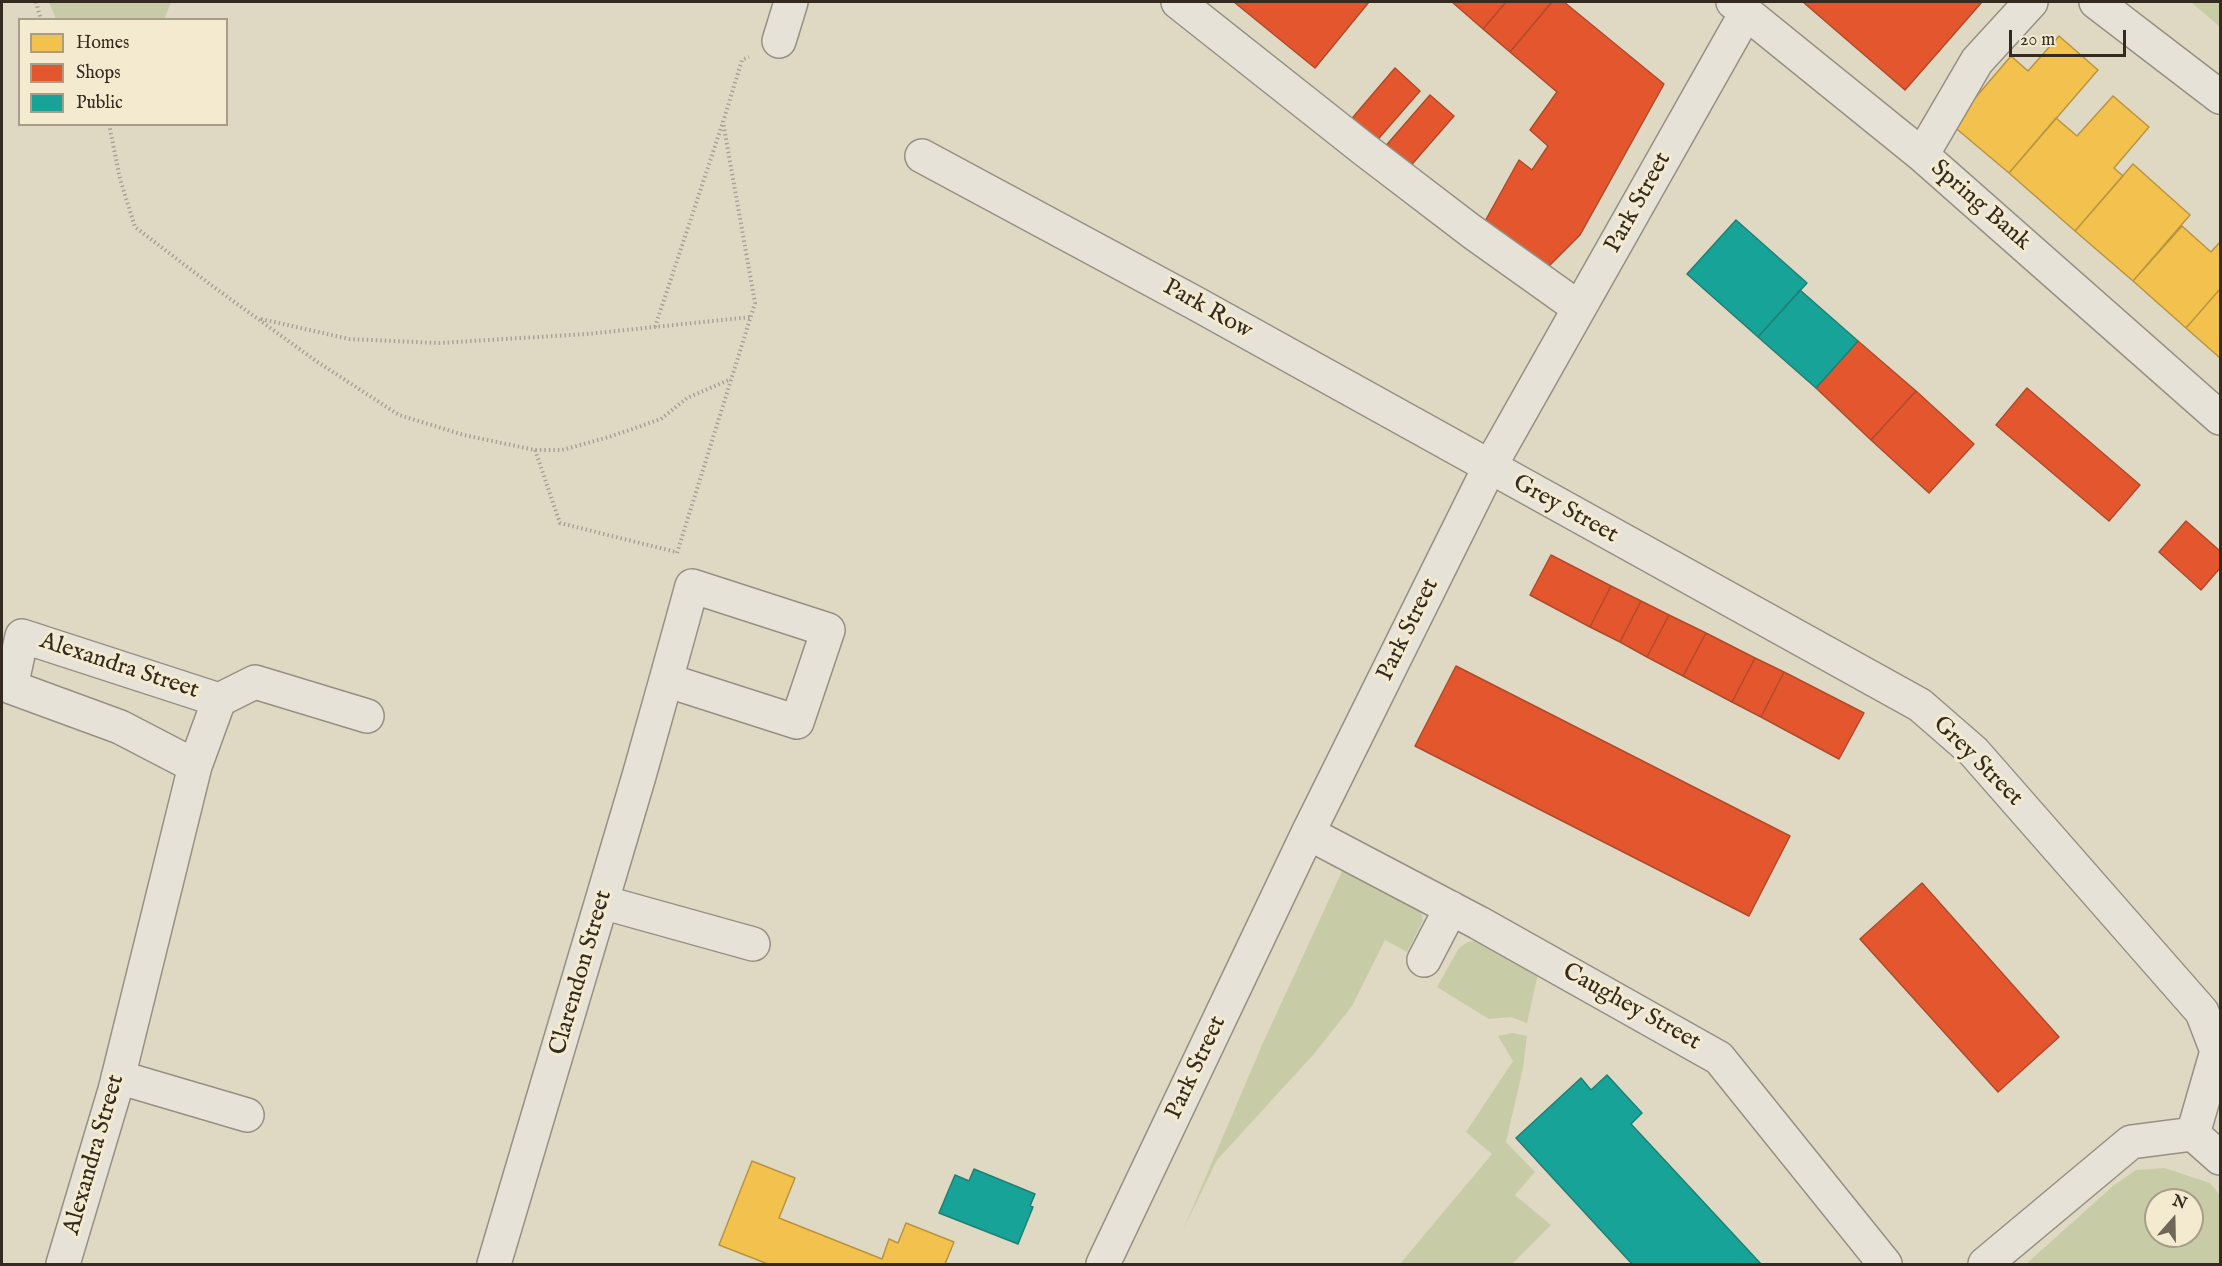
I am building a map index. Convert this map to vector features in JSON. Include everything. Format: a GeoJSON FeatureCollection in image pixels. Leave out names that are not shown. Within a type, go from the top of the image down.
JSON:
{"type":"FeatureCollection","features":[{"type":"Feature","properties":{"kind":"street"},"geometry":{"type":"LineString","coordinates":[[779,41],[790,2]]}},
{"type":"Feature","properties":{"kind":"street"},"geometry":{"type":"LineString","coordinates":[[1178,2],[1374,157],[1471,231],[1579,308]]}},
{"type":"Feature","properties":{"kind":"street"},"geometry":{"type":"LineString","coordinates":[[1922,154],[1977,61],[2031,2]]}},
{"type":"Feature","properties":{"kind":"street"},"geometry":{"type":"LineString","coordinates":[[2096,2],[2220,97]]}},
{"type":"Feature","properties":{"kind":"street","name":"Park Street"},"geometry":{"type":"LineString","coordinates":[[1103,1264],[1308,833],[1489,468],[1579,308],[1739,7]]}},
{"type":"Feature","properties":{"kind":"street","name":"Spring Bank"},"geometry":{"type":"LineString","coordinates":[[1739,7],[1922,154],[2220,418]]}},
{"type":"Feature","properties":{"kind":"street","name":"Park Row"},"geometry":{"type":"LineString","coordinates":[[922,156],[1195,303],[1489,468]]}},
{"type":"Feature","properties":{"kind":"street","name":"Grey Street"},"geometry":{"type":"LineString","coordinates":[[1489,468],[1920,705],[1974,752],[2202,1012],[2217,1052],[2193,1134]]}},
{"type":"Feature","properties":{"kind":"street"},"geometry":{"type":"LineString","coordinates":[[666,680],[797,722],[828,630],[692,586]]}},
{"type":"Feature","properties":{"kind":"street","name":"Clarendon Street"},"geometry":{"type":"LineString","coordinates":[[494,1264],[602,902],[692,586]]}},
{"type":"Feature","properties":{"kind":"street","name":"Alexandra Street"},"geometry":{"type":"LineString","coordinates":[[63,1264],[118,1077],[195,766],[219,700],[22,636],[11,687],[120,727],[195,766]]}},
{"type":"Feature","properties":{"kind":"street"},"geometry":{"type":"LineString","coordinates":[[219,700],[255,682],[367,716]]}},
{"type":"Feature","properties":{"kind":"street","name":"Caughey Street"},"geometry":{"type":"LineString","coordinates":[[1308,833],[1451,908],[1719,1058],[1885,1264]]}},
{"type":"Feature","properties":{"kind":"street"},"geometry":{"type":"LineString","coordinates":[[602,902],[753,944]]}},
{"type":"Feature","properties":{"kind":"street"},"geometry":{"type":"LineString","coordinates":[[1424,960],[1451,908]]}},
{"type":"Feature","properties":{"kind":"street"},"geometry":{"type":"LineString","coordinates":[[118,1077],[247,1115]]}},
{"type":"Feature","properties":{"kind":"street"},"geometry":{"type":"LineString","coordinates":[[1985,1264],[2131,1142],[2193,1134],[2220,1158]]}},
{"type":"Feature","properties":{"kind":"path"},"geometry":{"type":"LineString","coordinates":[[36,2],[40,18]]}},
{"type":"Feature","properties":{"kind":"path"},"geometry":{"type":"LineString","coordinates":[[656,327],[742,60],[779,41]]}},
{"type":"Feature","properties":{"kind":"path"},"geometry":{"type":"LineString","coordinates":[[692,586],[677,552],[755,303],[723,122]]}},
{"type":"Feature","properties":{"kind":"path"},"geometry":{"type":"LineString","coordinates":[[109,126],[120,179],[135,227],[257,319],[399,416],[464,435],[535,450],[562,450],[661,419],[687,398],[731,379]]}},
{"type":"Feature","properties":{"kind":"path"},"geometry":{"type":"LineString","coordinates":[[257,319],[349,339],[439,343],[587,334],[751,317]]}},
{"type":"Feature","properties":{"kind":"path"},"geometry":{"type":"LineString","coordinates":[[535,450],[560,523],[677,552]]}},
{"type":"Feature","properties":{"kind":"green space"},"geometry":{"type":"Polygon","coordinates":[[[49,2],[171,2],[165,18],[56,18],[49,2]]]}},
{"type":"Feature","properties":{"kind":"green space"},"geometry":{"type":"Polygon","coordinates":[[[2191,2],[2220,2],[2220,27],[2191,2]]]}},
{"type":"Feature","properties":{"kind":"green space"},"geometry":{"type":"Polygon","coordinates":[[[1344,867],[1421,911],[1423,921],[1407,952],[1385,940],[1352,1006],[1314,1054],[1217,1160],[1183,1230],[1262,1045],[1344,867]]]}},
{"type":"Feature","properties":{"kind":"green space"},"geometry":{"type":"Polygon","coordinates":[[[1476,941],[1538,974],[1527,1023],[1511,1017],[1489,1019],[1437,987],[1459,948],[1468,942],[1476,941]]]}},
{"type":"Feature","properties":{"kind":"green space"},"geometry":{"type":"Polygon","coordinates":[[[1512,1033],[1527,1036],[1523,1068],[1506,1142],[1535,1172],[1515,1195],[1551,1225],[1512,1264],[1400,1264],[1492,1154],[1466,1132],[1513,1061],[1498,1036],[1512,1033]]]}},
{"type":"Feature","properties":{"kind":"green space"},"geometry":{"type":"Polygon","coordinates":[[[2165,1168],[2210,1183],[2220,1195],[2220,1264],[2026,1264],[2113,1186],[2136,1170],[2165,1168]]]}},
{"type":"Feature","properties":{"kind":"building: Homes"},"geometry":{"type":"Polygon","coordinates":[[[2059,36],[2098,70],[2009,173],[1952,125],[2011,56],[2028,71],[2059,36]]]}},
{"type":"Feature","properties":{"kind":"building: Homes"},"geometry":{"type":"Polygon","coordinates":[[[2113,96],[2149,127],[2114,168],[2123,176],[2075,231],[2009,173],[2056,118],[2077,136],[2113,96]]]}},
{"type":"Feature","properties":{"kind":"building: Homes"},"geometry":{"type":"Polygon","coordinates":[[[2133,164],[2190,215],[2133,281],[2075,231],[2133,164]]]}},
{"type":"Feature","properties":{"kind":"building: Homes"},"geometry":{"type":"Polygon","coordinates":[[[2182,226],[2211,252],[2220,242],[2220,289],[2186,328],[2133,281],[2182,226]]]}},
{"type":"Feature","properties":{"kind":"building: Homes"},"geometry":{"type":"Polygon","coordinates":[[[2220,289],[2220,358],[2186,328],[2220,289]]]}},
{"type":"Feature","properties":{"kind":"building: Homes"},"geometry":{"type":"Polygon","coordinates":[[[752,1161],[795,1178],[779,1218],[882,1259],[889,1239],[898,1243],[906,1223],[954,1242],[945,1264],[768,1264],[719,1245],[752,1161]]]}},
{"type":"Feature","properties":{"kind":"building: Shops"},"geometry":{"type":"Polygon","coordinates":[[[1234,2],[1369,2],[1315,68],[1234,2]]]}},
{"type":"Feature","properties":{"kind":"building: Shops"},"geometry":{"type":"Polygon","coordinates":[[[1452,2],[1506,2],[1483,29],[1452,2]]]}},
{"type":"Feature","properties":{"kind":"building: Shops"},"geometry":{"type":"Polygon","coordinates":[[[1506,2],[1552,2],[1510,52],[1483,29],[1506,2]]]}},
{"type":"Feature","properties":{"kind":"building: Shops"},"geometry":{"type":"Polygon","coordinates":[[[1552,2],[1564,2],[1664,84],[1580,235],[1547,268],[1484,223],[1519,160],[1532,170],[1548,146],[1530,130],[1557,92],[1510,52],[1552,2]]]}},
{"type":"Feature","properties":{"kind":"building: Shops"},"geometry":{"type":"Polygon","coordinates":[[[1803,2],[1982,2],[1905,90],[1803,2]]]}},
{"type":"Feature","properties":{"kind":"building: Shops"},"geometry":{"type":"Polygon","coordinates":[[[1395,68],[1420,91],[1373,145],[1348,123],[1395,68]]]}},
{"type":"Feature","properties":{"kind":"building: Shops"},"geometry":{"type":"Polygon","coordinates":[[[1430,95],[1454,116],[1407,170],[1383,149],[1430,95]]]}},
{"type":"Feature","properties":{"kind":"building: Shops"},"geometry":{"type":"Polygon","coordinates":[[[1858,341],[1916,391],[1871,440],[1816,388],[1858,341]]]}},
{"type":"Feature","properties":{"kind":"building: Shops"},"geometry":{"type":"Polygon","coordinates":[[[2027,388],[2140,485],[2109,521],[1996,425],[2027,388]]]}},
{"type":"Feature","properties":{"kind":"building: Shops"},"geometry":{"type":"Polygon","coordinates":[[[1916,391],[1974,444],[1929,493],[1871,440],[1916,391]]]}},
{"type":"Feature","properties":{"kind":"building: Shops"},"geometry":{"type":"Polygon","coordinates":[[[2186,521],[2220,551],[2220,568],[2201,590],[2159,552],[2186,521]]]}},
{"type":"Feature","properties":{"kind":"building: Shops"},"geometry":{"type":"Polygon","coordinates":[[[1551,555],[1611,586],[1590,627],[1530,595],[1551,555]]]}},
{"type":"Feature","properties":{"kind":"building: Shops"},"geometry":{"type":"Polygon","coordinates":[[[1611,586],[1641,601],[1620,642],[1590,627],[1611,586]]]}},
{"type":"Feature","properties":{"kind":"building: Shops"},"geometry":{"type":"Polygon","coordinates":[[[1641,601],[1669,615],[1647,657],[1620,642],[1641,601]]]}},
{"type":"Feature","properties":{"kind":"building: Shops"},"geometry":{"type":"Polygon","coordinates":[[[1669,615],[1706,633],[1683,676],[1647,657],[1669,615]]]}},
{"type":"Feature","properties":{"kind":"building: Shops"},"geometry":{"type":"Polygon","coordinates":[[[1706,633],[1755,658],[1732,702],[1683,676],[1706,633]]]}},
{"type":"Feature","properties":{"kind":"building: Shops"},"geometry":{"type":"Polygon","coordinates":[[[1755,658],[1784,672],[1761,717],[1732,702],[1755,658]]]}},
{"type":"Feature","properties":{"kind":"building: Shops"},"geometry":{"type":"Polygon","coordinates":[[[1456,666],[1790,836],[1749,916],[1415,746],[1456,666]]]}},
{"type":"Feature","properties":{"kind":"building: Shops"},"geometry":{"type":"Polygon","coordinates":[[[1784,672],[1864,713],[1839,759],[1761,717],[1784,672]]]}},
{"type":"Feature","properties":{"kind":"building: Shops"},"geometry":{"type":"Polygon","coordinates":[[[1922,883],[2059,1037],[1998,1092],[1860,939],[1922,883]]]}},
{"type":"Feature","properties":{"kind":"building: Public"},"geometry":{"type":"Polygon","coordinates":[[[1736,220],[1807,283],[1758,337],[1687,274],[1736,220]]]}},
{"type":"Feature","properties":{"kind":"building: Public"},"geometry":{"type":"Polygon","coordinates":[[[1800,290],[1858,341],[1816,388],[1758,337],[1800,290]]]}},
{"type":"Feature","properties":{"kind":"building: Public"},"geometry":{"type":"Polygon","coordinates":[[[1607,1075],[1642,1113],[1631,1124],[1761,1264],[1632,1264],[1516,1138],[1581,1078],[1591,1090],[1607,1075]]]}},
{"type":"Feature","properties":{"kind":"building: Public"},"geometry":{"type":"Polygon","coordinates":[[[974,1169],[1035,1194],[1030,1206],[1033,1207],[1018,1244],[939,1213],[955,1175],[969,1181],[974,1169]]]}}]}
